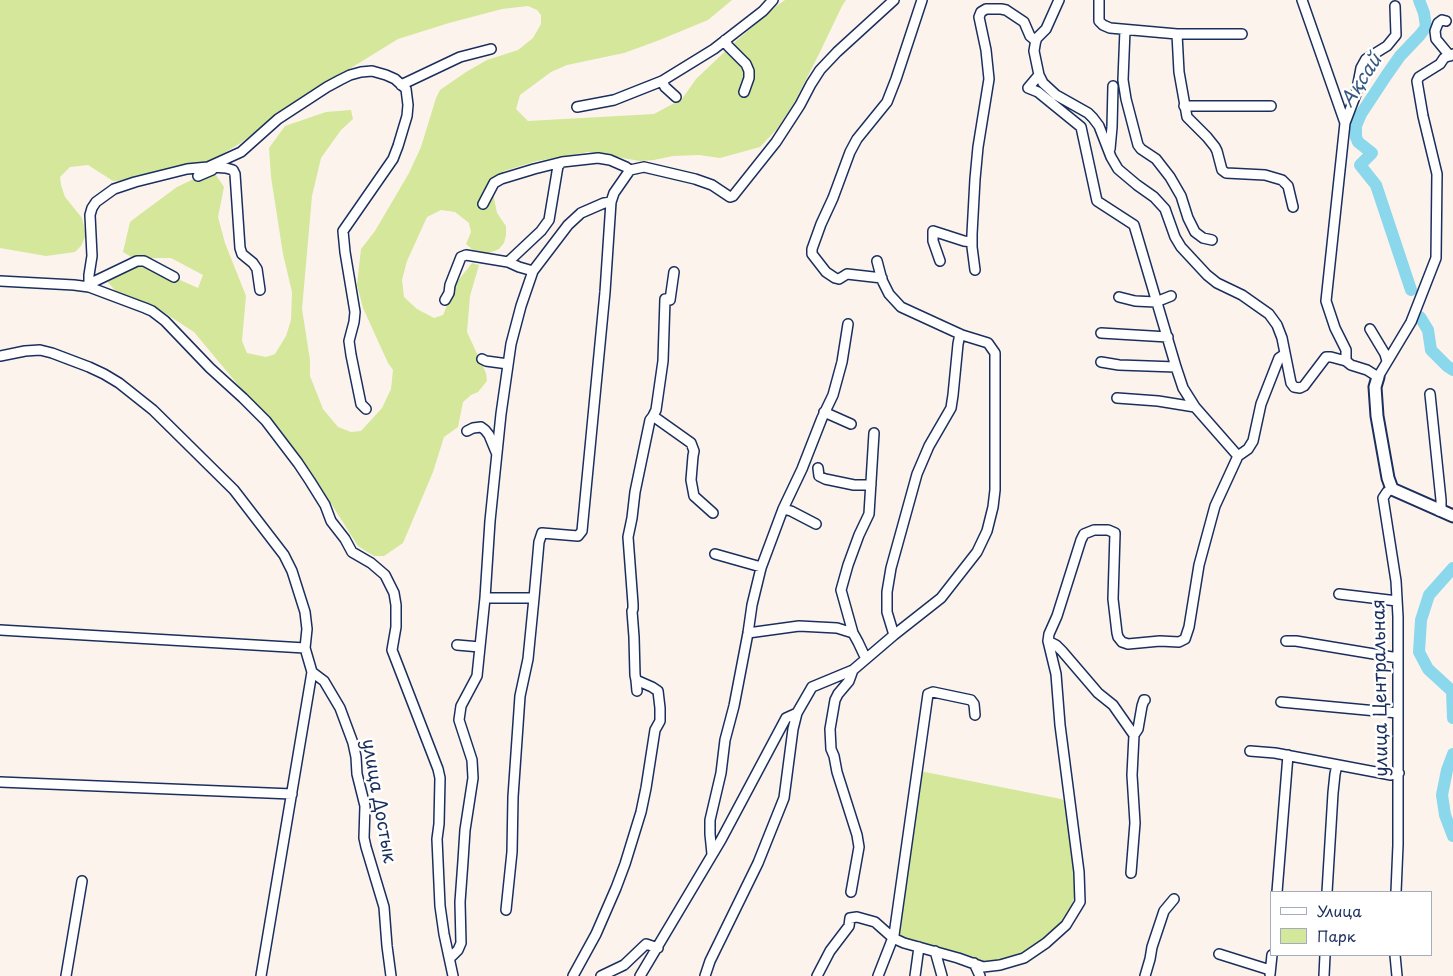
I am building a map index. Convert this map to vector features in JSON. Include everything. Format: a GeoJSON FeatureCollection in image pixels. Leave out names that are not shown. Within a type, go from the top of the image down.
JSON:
{"type":"FeatureCollection","features":[{"type":"Feature","properties":{"kind":"street"},"geometry":{"type":"LineString","coordinates":[[577,107],[614,100],[662,81],[691,64],[725,40],[763,11],[773,0]]}},
{"type":"Feature","properties":{"kind":"street"},"geometry":{"type":"LineString","coordinates":[[506,910],[512,852],[520,696],[528,659],[539,542],[542,533],[578,536],[582,532],[605,292],[611,202],[614,193],[630,170],[644,167],[695,179],[712,185],[730,197],[733,196],[776,142],[820,70],[894,0]]}},
{"type":"Feature","properties":{"kind":"street"},"geometry":{"type":"LineString","coordinates":[[882,278],[847,274],[839,279],[836,278],[826,272],[812,254],[812,249],[850,152],[857,139],[887,102],[922,0]]}},
{"type":"Feature","properties":{"kind":"street"},"geometry":{"type":"LineString","coordinates":[[1060,0],[1046,29],[1039,35],[1034,51],[1039,76],[1043,83],[1056,95],[1088,113],[1093,118],[1099,126],[1118,168],[1154,197],[1165,209],[1175,237],[1181,247],[1207,275],[1217,283],[1242,295],[1269,314],[1277,325],[1282,338],[1291,383],[1294,387],[1300,388],[1304,386],[1326,357],[1346,361],[1378,377]]}},
{"type":"Feature","properties":{"kind":"street"},"geometry":{"type":"LineString","coordinates":[[1099,0],[1098,14],[1100,23],[1110,28],[1177,34],[1242,34]]}},
{"type":"Feature","properties":{"kind":"street"},"geometry":{"type":"LineString","coordinates":[[1302,0],[1345,123]]}},
{"type":"Feature","properties":{"kind":"street"},"geometry":{"type":"LineString","coordinates":[[1346,361],[1346,350],[1326,301],[1345,123],[1356,94],[1361,68],[1366,59],[1387,46],[1396,35],[1395,6]]}},
{"type":"Feature","properties":{"kind":"street"},"geometry":{"type":"LineString","coordinates":[[975,270],[972,242],[977,154],[989,79],[986,50],[979,17],[981,12],[1001,8],[1006,10],[1024,22],[1030,36],[1036,42]]}},
{"type":"Feature","properties":{"kind":"street"},"geometry":{"type":"LineString","coordinates":[[1446,21],[1442,20],[1438,23],[1435,32],[1436,39],[1451,55],[1419,77],[1417,81],[1437,174],[1436,258],[1411,322],[1378,377],[1375,387],[1376,408],[1388,478],[1392,489],[1453,516]]}},
{"type":"Feature","properties":{"kind":"street"},"geometry":{"type":"LineString","coordinates":[[1125,30],[1123,80],[1138,145],[1140,149],[1156,159],[1170,177],[1195,232],[1203,238],[1212,240]]}},
{"type":"Feature","properties":{"kind":"street"},"geometry":{"type":"LineString","coordinates":[[1177,34],[1184,106],[1187,117],[1207,137],[1217,151],[1222,170],[1226,173],[1265,175],[1282,180],[1288,186],[1293,207]]}},
{"type":"Feature","properties":{"kind":"street"},"geometry":{"type":"LineString","coordinates":[[725,40],[728,46],[746,64],[749,71],[750,78],[744,92]]}},
{"type":"Feature","properties":{"kind":"street"},"geometry":{"type":"LineString","coordinates":[[401,85],[460,57],[491,48]]}},
{"type":"Feature","properties":{"kind":"street"},"geometry":{"type":"LineString","coordinates":[[208,167],[241,152],[278,119],[327,87],[350,75],[372,71],[386,75],[406,89],[407,116],[393,159],[343,231],[355,312],[350,341],[351,356],[362,404],[366,409]]}},
{"type":"Feature","properties":{"kind":"street"},"geometry":{"type":"LineString","coordinates":[[1039,76],[1028,88],[1038,92],[1081,127],[1097,201],[1134,225],[1156,302],[1184,388],[1195,406],[1238,456]]}},
{"type":"Feature","properties":{"kind":"street"},"geometry":{"type":"LineString","coordinates":[[662,81],[676,97]]}},
{"type":"Feature","properties":{"kind":"street"},"geometry":{"type":"LineString","coordinates":[[1110,152],[1114,86]]}},
{"type":"Feature","properties":{"kind":"street"},"geometry":{"type":"LineString","coordinates":[[1184,106],[1271,106]]}},
{"type":"Feature","properties":{"kind":"street"},"geometry":{"type":"LineString","coordinates":[[483,204],[494,183],[512,176],[557,164],[598,158],[610,160],[630,170]]}},
{"type":"Feature","properties":{"kind":"street"},"geometry":{"type":"LineString","coordinates":[[508,262],[542,231],[549,220],[557,164]]}},
{"type":"Feature","properties":{"kind":"street"},"geometry":{"type":"LineString","coordinates":[[198,176],[221,167]]}},
{"type":"Feature","properties":{"kind":"street"},"geometry":{"type":"LineString","coordinates":[[89,286],[92,247],[90,215],[96,202],[114,189],[136,182],[186,169],[221,167],[233,170],[235,174],[240,248],[242,254],[257,269],[260,290]]}},
{"type":"Feature","properties":{"kind":"street"},"geometry":{"type":"LineString","coordinates":[[450,956],[458,950],[461,942],[460,902],[465,830],[473,778],[472,760],[459,720],[461,706],[477,676],[497,457],[508,364],[520,306],[533,271],[568,225],[581,213],[611,202]]}},
{"type":"Feature","properties":{"kind":"street"},"geometry":{"type":"LineString","coordinates":[[940,261],[933,240],[933,231],[972,242]]}},
{"type":"Feature","properties":{"kind":"street"},"geometry":{"type":"LineString","coordinates":[[445,300],[461,257],[466,255],[508,262],[533,271]]}},
{"type":"Feature","properties":{"kind":"street"},"geometry":{"type":"LineString","coordinates":[[89,286],[137,261],[144,262],[174,277]]}},
{"type":"Feature","properties":{"kind":"street"},"geometry":{"type":"LineString","coordinates":[[705,976],[710,961],[758,863],[784,798],[793,729],[797,713],[812,687],[853,670],[894,634],[941,598],[977,552],[987,531],[993,507],[995,490],[995,353],[988,343],[960,334],[901,306],[889,294],[877,261]]}},
{"type":"Feature","properties":{"kind":"street"},"geometry":{"type":"LineString","coordinates":[[637,692],[634,668],[633,609],[628,537],[650,420],[656,410],[663,361],[665,299],[670,300],[674,272]]}},
{"type":"Feature","properties":{"kind":"street"},"geometry":{"type":"LineString","coordinates":[[0,281],[89,286],[144,308],[165,321],[271,427],[310,481],[325,505],[331,521],[352,552],[371,563],[385,575],[394,593],[396,605],[396,627],[392,650],[440,778],[437,839],[438,877],[444,934],[453,976]]}},
{"type":"Feature","properties":{"kind":"street"},"geometry":{"type":"LineString","coordinates":[[1119,298],[1156,302],[1172,296]]}},
{"type":"Feature","properties":{"kind":"street"},"geometry":{"type":"LineString","coordinates":[[712,854],[710,820],[721,773],[725,740],[734,706],[752,605],[762,567],[783,509],[833,395],[842,362],[848,324]]}},
{"type":"Feature","properties":{"kind":"street"},"geometry":{"type":"LineString","coordinates":[[1370,329],[1385,354],[1387,361]]}},
{"type":"Feature","properties":{"kind":"street"},"geometry":{"type":"LineString","coordinates":[[1101,333],[1168,337]]}},
{"type":"Feature","properties":{"kind":"street"},"geometry":{"type":"LineString","coordinates":[[894,634],[887,612],[887,592],[891,568],[917,474],[929,446],[951,408],[960,334]]}},
{"type":"Feature","properties":{"kind":"street"},"geometry":{"type":"LineString","coordinates":[[0,356],[40,350],[89,367],[119,383],[154,410],[234,490],[284,556],[294,578],[306,612],[305,648],[312,672],[261,976]]}},
{"type":"Feature","properties":{"kind":"street"},"geometry":{"type":"LineString","coordinates":[[817,976],[830,951],[848,926],[850,918],[857,917],[876,922],[893,938],[904,943],[983,966],[1000,966],[1024,958],[1046,943],[1066,925],[1080,902],[1056,674],[1048,634],[1056,616],[1081,540],[1084,534],[1094,530],[1108,530],[1115,533],[1113,599],[1118,637],[1122,642],[1128,644],[1160,641],[1179,642],[1185,639],[1210,521],[1219,496],[1238,456],[1248,449],[1253,441],[1261,404],[1279,358],[1285,354]]}},
{"type":"Feature","properties":{"kind":"street"},"geometry":{"type":"LineString","coordinates":[[482,359],[508,364]]}},
{"type":"Feature","properties":{"kind":"street"},"geometry":{"type":"LineString","coordinates":[[1101,362],[1119,366],[1176,367]]}},
{"type":"Feature","properties":{"kind":"street"},"geometry":{"type":"LineString","coordinates":[[1430,394],[1440,491],[1441,506],[1439,511]]}},
{"type":"Feature","properties":{"kind":"street"},"geometry":{"type":"LineString","coordinates":[[1117,398],[1195,406]]}},
{"type":"Feature","properties":{"kind":"street"},"geometry":{"type":"LineString","coordinates":[[824,412],[851,424]]}},
{"type":"Feature","properties":{"kind":"street"},"geometry":{"type":"LineString","coordinates":[[654,416],[691,443],[694,451],[691,480],[694,496],[712,513]]}},
{"type":"Feature","properties":{"kind":"street"},"geometry":{"type":"LineString","coordinates":[[467,431],[472,428],[481,427],[485,430],[497,457]]}},
{"type":"Feature","properties":{"kind":"street"},"geometry":{"type":"LineString","coordinates":[[866,659],[853,633],[841,590],[848,565],[868,514],[874,433]]}},
{"type":"Feature","properties":{"kind":"street"},"geometry":{"type":"LineString","coordinates":[[818,468],[819,476],[825,479],[854,485],[870,485]]}},
{"type":"Feature","properties":{"kind":"street","name":"улица Центральная"},"geometry":{"type":"LineString","coordinates":[[1392,489],[1382,498],[1396,581],[1397,601],[1399,774],[1396,891]]}},
{"type":"Feature","properties":{"kind":"street"},"geometry":{"type":"LineString","coordinates":[[783,509],[816,524]]}},
{"type":"Feature","properties":{"kind":"street"},"geometry":{"type":"LineString","coordinates":[[715,554],[762,567]]}},
{"type":"Feature","properties":{"kind":"street"},"geometry":{"type":"LineString","coordinates":[[1339,594],[1397,601]]}},
{"type":"Feature","properties":{"kind":"street"},"geometry":{"type":"LineString","coordinates":[[485,598],[534,598]]}},
{"type":"Feature","properties":{"kind":"street"},"geometry":{"type":"LineString","coordinates":[[748,633],[799,626],[837,628],[853,633]]}},
{"type":"Feature","properties":{"kind":"street"},"geometry":{"type":"LineString","coordinates":[[0,630],[305,648]]}},
{"type":"Feature","properties":{"kind":"street"},"geometry":{"type":"LineString","coordinates":[[1048,641],[1056,645],[1098,693],[1113,705],[1134,735]]}},
{"type":"Feature","properties":{"kind":"street"},"geometry":{"type":"LineString","coordinates":[[1286,641],[1296,641],[1398,658]]}},
{"type":"Feature","properties":{"kind":"street"},"geometry":{"type":"LineString","coordinates":[[457,645],[480,647]]}},
{"type":"Feature","properties":{"kind":"street"},"geometry":{"type":"LineString","coordinates":[[851,892],[859,847],[850,808],[837,772],[830,740],[836,700],[838,694],[849,681],[853,670]]}},
{"type":"Feature","properties":{"kind":"street","name":"улица Достык"},"geometry":{"type":"LineString","coordinates":[[312,672],[324,681],[340,708],[353,743],[357,774],[365,806],[364,838],[384,907],[391,976]]}},
{"type":"Feature","properties":{"kind":"street"},"geometry":{"type":"LineString","coordinates":[[573,976],[596,934],[616,888],[641,812],[655,730],[660,721],[660,708],[658,691],[636,680]]}},
{"type":"Feature","properties":{"kind":"street"},"geometry":{"type":"LineString","coordinates":[[878,976],[893,938],[928,694],[933,692],[971,700],[974,704],[975,715]]}},
{"type":"Feature","properties":{"kind":"street"},"geometry":{"type":"LineString","coordinates":[[1131,873],[1135,823],[1132,775],[1134,735],[1138,729],[1142,706],[1145,700]]}},
{"type":"Feature","properties":{"kind":"street"},"geometry":{"type":"LineString","coordinates":[[1281,702],[1398,714]]}},
{"type":"Feature","properties":{"kind":"street"},"geometry":{"type":"LineString","coordinates":[[640,976],[712,854],[786,718],[797,713]]}},
{"type":"Feature","properties":{"kind":"street"},"geometry":{"type":"LineString","coordinates":[[1250,751],[1288,755],[1337,765],[1399,774]]}},
{"type":"Feature","properties":{"kind":"street"},"geometry":{"type":"LineString","coordinates":[[1277,891],[1288,755]]}},
{"type":"Feature","properties":{"kind":"street"},"geometry":{"type":"LineString","coordinates":[[1327,891],[1333,793],[1337,765]]}},
{"type":"Feature","properties":{"kind":"street"},"geometry":{"type":"LineString","coordinates":[[0,782],[292,794]]}},
{"type":"Feature","properties":{"kind":"street"},"geometry":{"type":"LineString","coordinates":[[66,976],[82,881]]}},
{"type":"Feature","properties":{"kind":"street"},"geometry":{"type":"LineString","coordinates":[[1145,976],[1164,911],[1174,899]]}},
{"type":"Feature","properties":{"kind":"street"},"geometry":{"type":"LineString","coordinates":[[601,976],[624,965],[646,944],[658,948]]}},
{"type":"Feature","properties":{"kind":"street"},"geometry":{"type":"LineString","coordinates":[[915,976],[919,947]]}},
{"type":"Feature","properties":{"kind":"street"},"geometry":{"type":"LineString","coordinates":[[934,951],[942,976]]}},
{"type":"Feature","properties":{"kind":"street"},"geometry":{"type":"LineString","coordinates":[[1219,954],[1270,973],[1272,956]]}},
{"type":"Feature","properties":{"kind":"street"},"geometry":{"type":"LineString","coordinates":[[1324,976],[1325,956]]}},
{"type":"Feature","properties":{"kind":"street"},"geometry":{"type":"LineString","coordinates":[[1396,956],[1397,976]]}},
{"type":"Feature","properties":{"kind":"street"},"geometry":{"type":"LineString","coordinates":[[974,963],[980,976]]}},
{"type":"Feature","properties":{"kind":"green space"},"geometry":{"type":"Polygon","coordinates":[[[0,0],[732,0],[708,20],[657,41],[624,53],[567,65],[551,72],[520,95],[516,109],[528,121],[654,114],[682,99],[696,79],[735,42],[785,0],[846,0],[794,103],[777,129],[760,147],[720,158],[699,155],[673,156],[640,161],[588,152],[537,161],[504,171],[493,193],[497,213],[506,226],[506,235],[504,243],[499,249],[489,253],[473,250],[466,244],[471,232],[469,223],[455,212],[441,210],[427,217],[407,261],[402,280],[404,297],[417,309],[434,318],[443,315],[457,282],[472,263],[479,265],[470,296],[467,332],[486,373],[487,381],[478,392],[463,402],[458,427],[444,437],[433,472],[403,543],[384,556],[374,556],[358,546],[313,475],[194,332],[154,306],[118,294],[106,280],[133,265],[160,271],[198,288],[203,275],[171,258],[133,258],[123,252],[130,222],[177,187],[200,176],[216,175],[224,187],[218,217],[225,243],[246,296],[242,341],[247,353],[266,357],[275,354],[286,336],[291,320],[292,292],[283,254],[271,177],[269,148],[285,126],[326,112],[351,110],[353,119],[341,130],[321,158],[312,196],[302,309],[310,360],[310,376],[323,409],[338,427],[351,432],[361,431],[382,408],[391,389],[393,370],[363,308],[357,285],[361,249],[375,231],[409,173],[421,147],[440,90],[487,60],[518,50],[533,38],[541,24],[541,15],[537,10],[528,6],[502,9],[398,39],[307,95],[239,144],[209,162],[139,180],[113,181],[88,165],[70,167],[60,177],[61,185],[65,197],[82,218],[86,235],[81,246],[75,252],[46,256],[0,248],[0,0]]]}},
{"type":"Feature","properties":{"kind":"green space"},"geometry":{"type":"Polygon","coordinates":[[[920,771],[1061,799],[1066,802],[1074,873],[1074,898],[1068,916],[1056,930],[1022,956],[987,963],[904,940],[898,934],[920,771]]]}},
{"type":"Feature","properties":{"kind":"waterway","name":"Ақсай"},"geometry":{"type":"LineString","coordinates":[[1411,290],[1376,185],[1360,165],[1372,153],[1358,142],[1356,126],[1361,114],[1400,56],[1426,27],[1424,13],[1419,0]]}},
{"type":"Feature","properties":{"kind":"waterway","name":"Ақсай"},"geometry":{"type":"LineString","coordinates":[[1420,317],[1428,330],[1431,350],[1453,370]]}},
{"type":"Feature","properties":{"kind":"waterway","name":"Ақсай"},"geometry":{"type":"LineString","coordinates":[[1453,568],[1429,595],[1421,620],[1419,652],[1428,669],[1452,691],[1453,718]]}},
{"type":"Feature","properties":{"kind":"waterway","name":"Ақсай"},"geometry":{"type":"LineString","coordinates":[[1453,754],[1447,770],[1442,795],[1445,815],[1453,836]]}}]}
